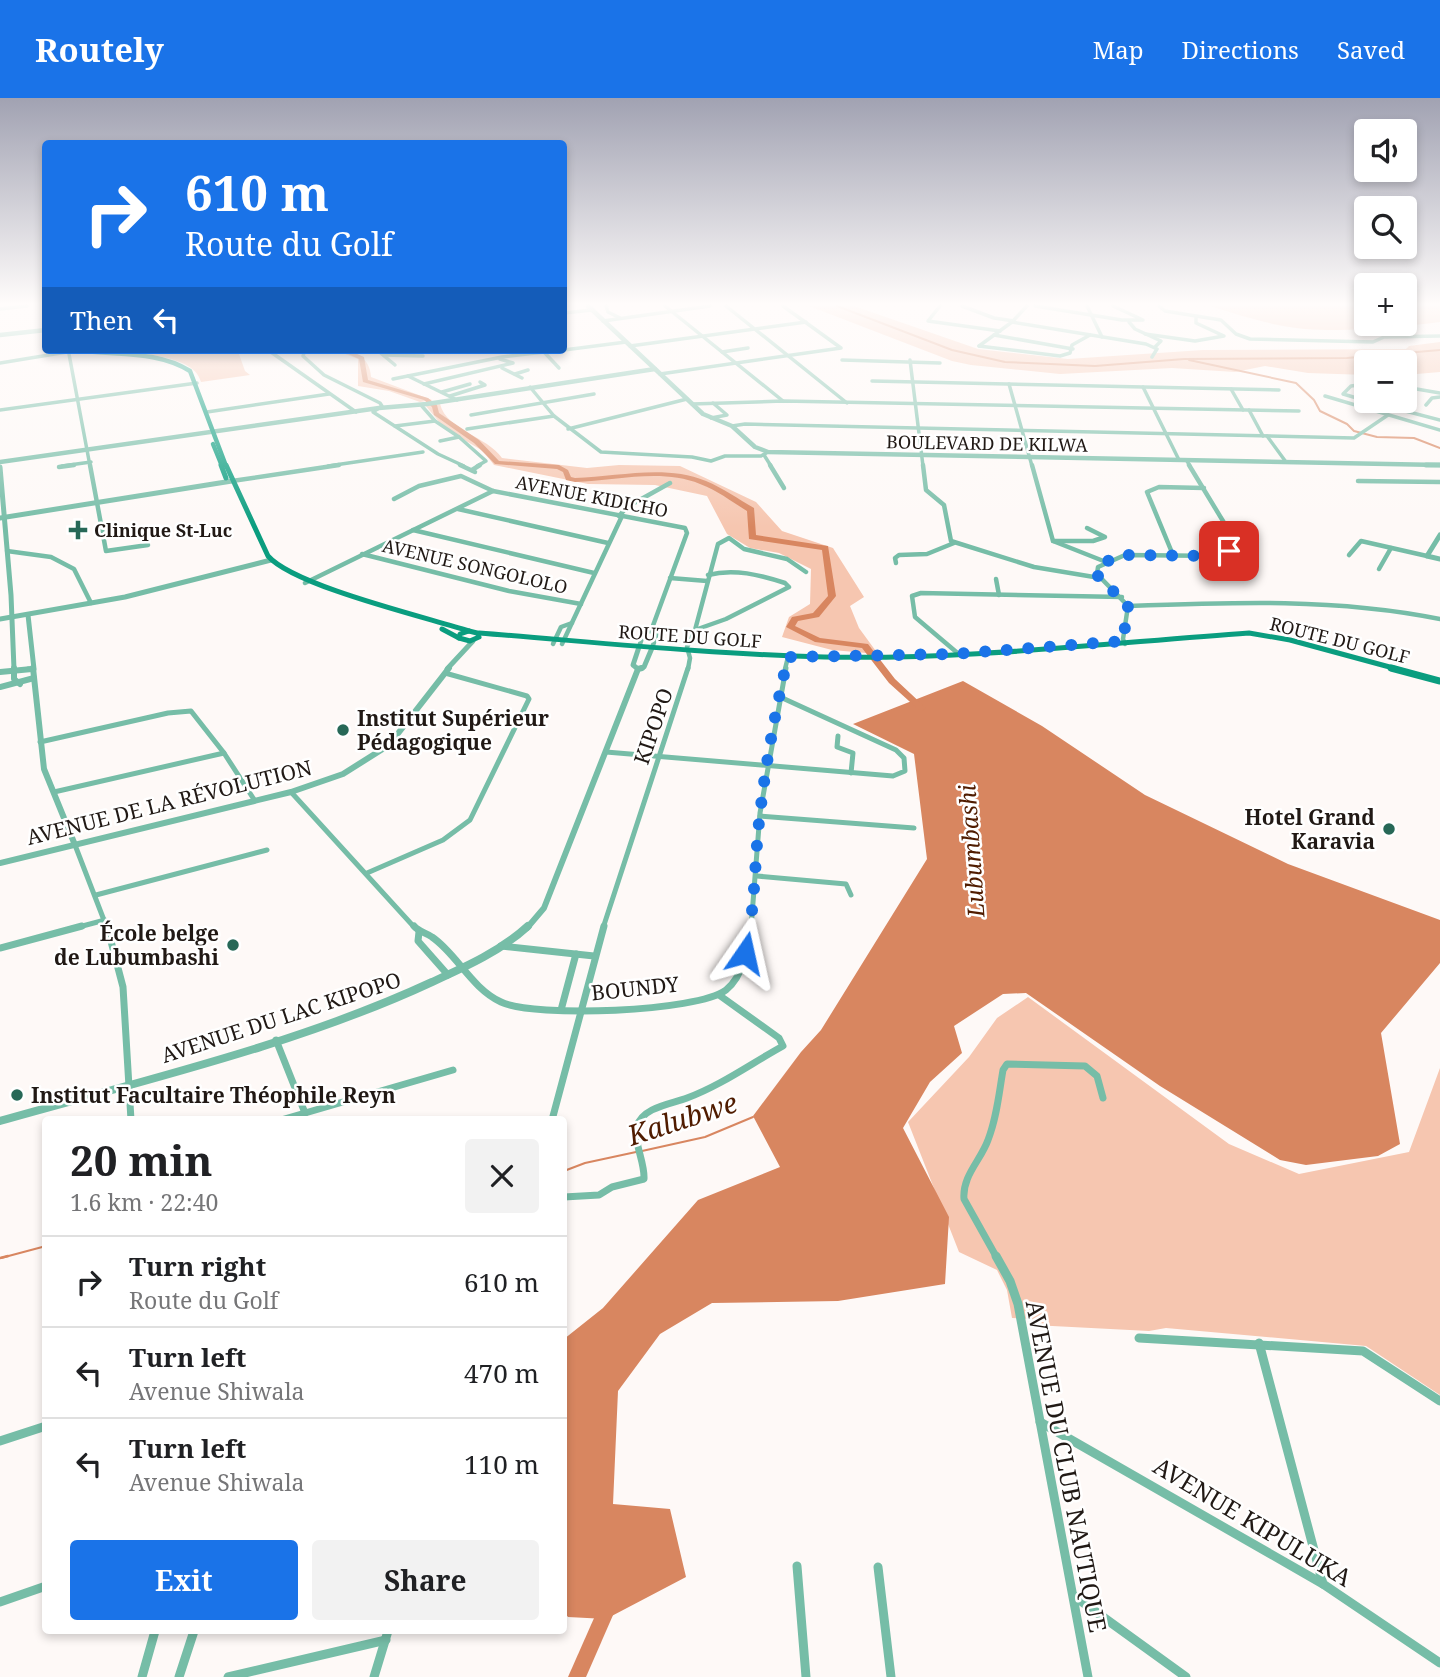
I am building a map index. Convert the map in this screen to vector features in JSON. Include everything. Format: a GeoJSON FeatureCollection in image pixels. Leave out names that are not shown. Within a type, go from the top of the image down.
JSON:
{"type":"FeatureCollection","features":[{"type":"Feature","properties":{"kind":"main road"},"geometry":{"type":"LineString","coordinates":[[193,380],[207,412],[211,433]]}},
{"type":"Feature","properties":{"kind":"main road"},"geometry":{"type":"LineString","coordinates":[[195,384],[234,492],[269,561],[307,582],[389,609],[459,638],[788,658],[878,658],[1257,636],[1440,682]]}},
{"type":"Feature","properties":{"kind":"main road"},"geometry":{"type":"LineString","coordinates":[[389,609],[469,631],[477,637]]}},
{"type":"Feature","properties":{"kind":"main road"},"geometry":{"type":"LineString","coordinates":[[459,638],[462,633],[469,631]]}},
{"type":"Feature","properties":{"kind":"street"},"geometry":{"type":"LineString","coordinates":[[76,380],[77,399],[89,450],[106,551],[148,545]]}},
{"type":"Feature","properties":{"kind":"street"},"geometry":{"type":"LineString","coordinates":[[309,380],[356,412]]}},
{"type":"Feature","properties":{"kind":"street"},"geometry":{"type":"LineString","coordinates":[[334,380],[382,405],[373,412],[438,454],[474,471],[486,462],[475,449],[435,421],[424,405]]}},
{"type":"Feature","properties":{"kind":"street"},"geometry":{"type":"LineString","coordinates":[[415,380],[457,400]]}},
{"type":"Feature","properties":{"kind":"street"},"geometry":{"type":"LineString","coordinates":[[424,384],[445,380]]}},
{"type":"Feature","properties":{"kind":"street"},"geometry":{"type":"LineString","coordinates":[[34,688],[21,684],[14,678],[8,559],[1,517],[0,465],[588,380]]}},
{"type":"Feature","properties":{"kind":"street"},"geometry":{"type":"LineString","coordinates":[[666,380],[711,418],[732,426],[1354,438],[1388,415]]}},
{"type":"Feature","properties":{"kind":"street"},"geometry":{"type":"LineString","coordinates":[[756,380],[783,401]]}},
{"type":"Feature","properties":{"kind":"street"},"geometry":{"type":"LineString","coordinates":[[820,380],[847,403]]}},
{"type":"Feature","properties":{"kind":"street"},"geometry":{"type":"LineString","coordinates":[[872,381],[1279,390]]}},
{"type":"Feature","properties":{"kind":"street"},"geometry":{"type":"LineString","coordinates":[[912,381],[926,490],[943,504],[950,540],[1034,567],[1100,578]]}},
{"type":"Feature","properties":{"kind":"street"},"geometry":{"type":"LineString","coordinates":[[450,396],[485,385],[480,382]]}},
{"type":"Feature","properties":{"kind":"street"},"geometry":{"type":"LineString","coordinates":[[0,410],[195,384]]}},
{"type":"Feature","properties":{"kind":"street"},"geometry":{"type":"LineString","coordinates":[[442,392],[470,384]]}},
{"type":"Feature","properties":{"kind":"street"},"geometry":{"type":"LineString","coordinates":[[1009,384],[1053,541]]}},
{"type":"Feature","properties":{"kind":"street"},"geometry":{"type":"LineString","coordinates":[[1354,386],[1350,386],[1343,395],[1354,398]]}},
{"type":"Feature","properties":{"kind":"street"},"geometry":{"type":"LineString","coordinates":[[530,387],[554,416],[595,450],[692,457],[706,461],[725,456],[766,454]]}},
{"type":"Feature","properties":{"kind":"street"},"geometry":{"type":"LineString","coordinates":[[1143,387],[1179,460]]}},
{"type":"Feature","properties":{"kind":"street"},"geometry":{"type":"LineString","coordinates":[[1231,389],[1286,462]]}},
{"type":"Feature","properties":{"kind":"street"},"geometry":{"type":"LineString","coordinates":[[1417,390],[1440,395]]}},
{"type":"Feature","properties":{"kind":"street"},"geometry":{"type":"LineString","coordinates":[[207,412],[329,394]]}},
{"type":"Feature","properties":{"kind":"street"},"geometry":{"type":"LineString","coordinates":[[471,415],[594,394]]}},
{"type":"Feature","properties":{"kind":"street"},"geometry":{"type":"LineString","coordinates":[[1426,404],[1440,395]]}},
{"type":"Feature","properties":{"kind":"street"},"geometry":{"type":"LineString","coordinates":[[1325,396],[1440,430]]}},
{"type":"Feature","properties":{"kind":"street"},"geometry":{"type":"LineString","coordinates":[[568,429],[687,399]]}},
{"type":"Feature","properties":{"kind":"street"},"geometry":{"type":"LineString","coordinates":[[692,404],[783,401],[1299,411]]}},
{"type":"Feature","properties":{"kind":"street"},"geometry":{"type":"LineString","coordinates":[[711,418],[727,415],[713,403]]}},
{"type":"Feature","properties":{"kind":"street"},"geometry":{"type":"LineString","coordinates":[[1413,413],[1440,420]]}},
{"type":"Feature","properties":{"kind":"street"},"geometry":{"type":"LineString","coordinates":[[467,429],[501,422],[517,424],[554,416]]}},
{"type":"Feature","properties":{"kind":"street"},"geometry":{"type":"LineString","coordinates":[[394,427],[435,421]]}},
{"type":"Feature","properties":{"kind":"street"},"geometry":{"type":"LineString","coordinates":[[732,426],[766,454],[769,467],[784,488]]}},
{"type":"Feature","properties":{"kind":"street"},"geometry":{"type":"LineString","coordinates":[[440,441],[459,437]]}},
{"type":"Feature","properties":{"kind":"street"},"geometry":{"type":"LineString","coordinates":[[1,517],[423,452]]}},
{"type":"Feature","properties":{"kind":"street","name":"BOULEVARD DE KILWA"},"geometry":{"type":"LineString","coordinates":[[766,454],[1440,464]]}},
{"type":"Feature","properties":{"kind":"street"},"geometry":{"type":"LineString","coordinates":[[1124,643],[1128,606],[1122,597],[1100,578],[1096,569],[1125,555],[1222,556],[1229,552],[1226,526],[1187,461]]}},
{"type":"Feature","properties":{"kind":"street"},"geometry":{"type":"LineString","coordinates":[[59,467],[91,462]]}},
{"type":"Feature","properties":{"kind":"street","name":"AVENUE KIDICHO"},"geometry":{"type":"LineString","coordinates":[[394,499],[419,486],[459,476],[493,491],[686,529],[687,533],[670,578]]}},
{"type":"Feature","properties":{"kind":"street"},"geometry":{"type":"LineString","coordinates":[[1358,481],[1440,482]]}},
{"type":"Feature","properties":{"kind":"street"},"geometry":{"type":"LineString","coordinates":[[558,643],[572,623],[620,516],[637,501],[670,483]]}},
{"type":"Feature","properties":{"kind":"street"},"geometry":{"type":"LineString","coordinates":[[1173,555],[1147,492],[1159,487],[1204,488]]}},
{"type":"Feature","properties":{"kind":"street"},"geometry":{"type":"LineString","coordinates":[[307,582],[493,491]]}},
{"type":"Feature","properties":{"kind":"street"},"geometry":{"type":"LineString","coordinates":[[598,493],[637,501]]}},
{"type":"Feature","properties":{"kind":"street"},"geometry":{"type":"LineString","coordinates":[[458,509],[608,544]]}},
{"type":"Feature","properties":{"kind":"street"},"geometry":{"type":"LineString","coordinates":[[1053,541],[1093,541],[1105,537],[1087,528]]}},
{"type":"Feature","properties":{"kind":"street"},"geometry":{"type":"LineString","coordinates":[[414,530],[594,573]]}},
{"type":"Feature","properties":{"kind":"street"},"geometry":{"type":"LineString","coordinates":[[1427,556],[1440,535]]}},
{"type":"Feature","properties":{"kind":"street","name":"KIPOPO"},"geometry":{"type":"LineString","coordinates":[[553,1116],[594,956],[687,677],[690,665],[687,652],[718,544],[729,538],[744,548],[787,559],[806,572]]}},
{"type":"Feature","properties":{"kind":"street"},"geometry":{"type":"LineString","coordinates":[[1053,541],[1106,562]]}},
{"type":"Feature","properties":{"kind":"street"},"geometry":{"type":"LineString","coordinates":[[1349,555],[1361,541],[1440,559]]}},
{"type":"Feature","properties":{"kind":"street"},"geometry":{"type":"LineString","coordinates":[[896,564],[895,558],[898,555],[927,554],[954,543]]}},
{"type":"Feature","properties":{"kind":"street"},"geometry":{"type":"LineString","coordinates":[[1379,569],[1391,548]]}},
{"type":"Feature","properties":{"kind":"street"},"geometry":{"type":"LineString","coordinates":[[7,551],[51,557],[74,569],[91,603]]}},
{"type":"Feature","properties":{"kind":"street"},"geometry":{"type":"LineString","coordinates":[[8,559],[27,553]]}},
{"type":"Feature","properties":{"kind":"street","name":"AVENUE SONGOLOLO"},"geometry":{"type":"LineString","coordinates":[[362,554],[509,591],[581,604]]}},
{"type":"Feature","properties":{"kind":"street"},"geometry":{"type":"LineString","coordinates":[[0,619],[91,603],[269,561]]}},
{"type":"Feature","properties":{"kind":"street"},"geometry":{"type":"LineString","coordinates":[[651,631],[670,578],[708,578],[720,571],[752,575],[785,583],[789,587],[726,619],[695,630]]}},
{"type":"Feature","properties":{"kind":"street"},"geometry":{"type":"LineString","coordinates":[[996,579],[999,595]]}},
{"type":"Feature","properties":{"kind":"street"},"geometry":{"type":"LineString","coordinates":[[960,655],[915,617],[911,598],[921,593],[1122,597]]}},
{"type":"Feature","properties":{"kind":"street"},"geometry":{"type":"LineString","coordinates":[[11,598],[28,615],[44,769],[105,920],[125,1001],[131,1116]]}},
{"type":"Feature","properties":{"kind":"street"},"geometry":{"type":"LineString","coordinates":[[1128,606],[1230,603],[1367,606],[1396,609],[1440,619]]}},
{"type":"Feature","properties":{"kind":"street"},"geometry":{"type":"LineString","coordinates":[[651,631],[657,634],[652,650],[644,667],[638,669],[633,665],[644,632],[651,631]]}},
{"type":"Feature","properties":{"kind":"street","name":"AVENUE DE LA RÉVOLUTION"},"geometry":{"type":"LineString","coordinates":[[0,863],[291,792],[343,774],[383,750],[400,733],[460,653],[477,637]]}},
{"type":"Feature","properties":{"kind":"street"},"geometry":{"type":"LineString","coordinates":[[459,638],[460,653]]}},
{"type":"Feature","properties":{"kind":"street"},"geometry":{"type":"LineString","coordinates":[[567,1197],[599,1195],[612,1187],[641,1181],[645,1176],[636,1133],[638,1123],[645,1113],[691,1097],[783,1046],[779,1038],[719,995],[734,982],[745,953],[757,876],[760,816],[778,696],[788,658]]}},
{"type":"Feature","properties":{"kind":"street"},"geometry":{"type":"LineString","coordinates":[[0,672],[33,669]]}},
{"type":"Feature","properties":{"kind":"street"},"geometry":{"type":"LineString","coordinates":[[638,669],[606,752],[892,776],[905,771],[904,757],[896,750],[778,696]]}},
{"type":"Feature","properties":{"kind":"street"},"geometry":{"type":"LineString","coordinates":[[367,873],[443,840],[470,820],[478,809],[529,699],[445,673]]}},
{"type":"Feature","properties":{"kind":"street"},"geometry":{"type":"LineString","coordinates":[[0,687],[21,684],[34,678]]}},
{"type":"Feature","properties":{"kind":"street"},"geometry":{"type":"LineString","coordinates":[[40,742],[187,711],[194,713],[255,801]]}},
{"type":"Feature","properties":{"kind":"street"},"geometry":{"type":"LineString","coordinates":[[838,736],[837,747],[853,753],[851,773]]}},
{"type":"Feature","properties":{"kind":"street","name":"AVENUE DU LAC KIPOPO"},"geometry":{"type":"LineString","coordinates":[[0,1121],[276,1041],[374,1008],[448,975],[501,946],[530,926],[544,908],[606,752]]}},
{"type":"Feature","properties":{"kind":"street"},"geometry":{"type":"LineString","coordinates":[[54,792],[224,754]]}},
{"type":"Feature","properties":{"kind":"street"},"geometry":{"type":"LineString","coordinates":[[291,792],[419,932],[418,941],[448,975]]}},
{"type":"Feature","properties":{"kind":"street"},"geometry":{"type":"LineString","coordinates":[[760,816],[914,828]]}},
{"type":"Feature","properties":{"kind":"street"},"geometry":{"type":"LineString","coordinates":[[96,895],[267,850]]}},
{"type":"Feature","properties":{"kind":"street"},"geometry":{"type":"LineString","coordinates":[[757,876],[846,884],[851,895]]}},
{"type":"Feature","properties":{"kind":"street"},"geometry":{"type":"LineString","coordinates":[[0,948],[105,920]]}},
{"type":"Feature","properties":{"kind":"street","name":"BOUNDY"},"geometry":{"type":"LineString","coordinates":[[419,932],[431,936],[500,1002],[580,1011],[635,1009],[719,995]]}},
{"type":"Feature","properties":{"kind":"street"},"geometry":{"type":"LineString","coordinates":[[501,946],[594,956]]}},
{"type":"Feature","properties":{"kind":"street"},"geometry":{"type":"LineString","coordinates":[[561,1010],[576,954]]}},
{"type":"Feature","properties":{"kind":"street"},"geometry":{"type":"LineString","coordinates":[[276,1041],[305,1113]]}},
{"type":"Feature","properties":{"kind":"street","name":"AVENUE DU CLUB NAUTIQUE"},"geometry":{"type":"LineString","coordinates":[[1088,1677],[1018,1304],[1010,1281],[964,1199],[964,1182],[985,1148],[1003,1070],[1007,1064],[1070,1064],[1089,1068],[1099,1082],[1103,1098]]}},
{"type":"Feature","properties":{"kind":"street"},"geometry":{"type":"LineString","coordinates":[[295,1116],[453,1070]]}},
{"type":"Feature","properties":{"kind":"street"},"geometry":{"type":"LineString","coordinates":[[1139,1338],[1363,1351],[1440,1401]]}},
{"type":"Feature","properties":{"kind":"street"},"geometry":{"type":"LineString","coordinates":[[1259,1343],[1323,1584]]}},
{"type":"Feature","properties":{"kind":"street","name":"AVENUE KIPULUKA"},"geometry":{"type":"LineString","coordinates":[[1040,1422],[1323,1584],[1440,1663]]}},
{"type":"Feature","properties":{"kind":"street"},"geometry":{"type":"LineString","coordinates":[[0,1441],[42,1427]]}},
{"type":"Feature","properties":{"kind":"street"},"geometry":{"type":"LineString","coordinates":[[797,1566],[806,1677]]}},
{"type":"Feature","properties":{"kind":"street"},"geometry":{"type":"LineString","coordinates":[[878,1567],[891,1677]]}},
{"type":"Feature","properties":{"kind":"street"},"geometry":{"type":"LineString","coordinates":[[0,1602],[42,1587]]}},
{"type":"Feature","properties":{"kind":"street"},"geometry":{"type":"LineString","coordinates":[[1074,1597],[1186,1677]]}},
{"type":"Feature","properties":{"kind":"street"},"geometry":{"type":"LineString","coordinates":[[142,1677],[154,1634]]}},
{"type":"Feature","properties":{"kind":"street"},"geometry":{"type":"LineString","coordinates":[[179,1677],[193,1634]]}},
{"type":"Feature","properties":{"kind":"street"},"geometry":{"type":"LineString","coordinates":[[228,1677],[387,1636]]}},
{"type":"Feature","properties":{"kind":"street"},"geometry":{"type":"LineString","coordinates":[[374,1677],[387,1636]]}},
{"type":"Feature","properties":{"kind":"shaded area"},"geometry":{"type":"Polygon","coordinates":[[[358,380],[378,380],[432,400],[420,402],[389,391],[358,386],[358,380]]]}},
{"type":"Feature","properties":{"kind":"shaded area"},"geometry":{"type":"Polygon","coordinates":[[[440,404],[451,421],[487,444],[502,458],[587,468],[619,465],[680,466],[756,502],[782,531],[833,548],[864,597],[850,606],[859,628],[878,654],[832,650],[782,637],[789,617],[810,604],[811,569],[779,553],[750,548],[727,534],[707,496],[655,485],[588,484],[494,465],[483,451],[444,428],[426,406],[440,404]]]}},
{"type":"Feature","properties":{"kind":"shaded area"},"geometry":{"type":"Polygon","coordinates":[[[1028,997],[1229,1144],[1299,1174],[1409,1152],[1440,1068],[1440,1395],[1366,1346],[1166,1328],[1149,1331],[1033,1325],[1031,1319],[1012,1318],[1007,1290],[997,1270],[959,1252],[908,1122],[969,1057],[997,1018],[1028,997]]]}},
{"type":"Feature","properties":{"kind":"water"},"geometry":{"type":"Polygon","coordinates":[[[963,681],[1042,726],[1145,795],[1288,864],[1440,920],[1440,963],[1381,1033],[1400,1144],[1378,1156],[1306,1165],[1280,1160],[1160,1086],[1026,993],[1003,994],[954,1026],[962,1053],[930,1082],[903,1128],[949,1217],[945,1284],[838,1301],[712,1303],[660,1334],[618,1391],[613,1504],[670,1509],[686,1577],[606,1619],[568,1617],[567,1337],[603,1308],[698,1200],[780,1167],[753,1116],[821,1030],[927,859],[914,754],[853,724],[963,681]]]}},
{"type":"Feature","properties":{"kind":"waterway","name":"Lubumbashi"},"geometry":{"type":"LineString","coordinates":[[365,380],[426,399],[435,406],[436,414],[477,442],[497,463],[559,467],[566,471],[568,479],[575,480],[649,474],[693,479],[715,488],[751,510],[752,537],[825,548],[832,596],[816,615],[795,619],[790,627],[818,640],[865,646],[892,681],[922,708]]}},
{"type":"Feature","properties":{"kind":"waterway"},"geometry":{"type":"LineString","coordinates":[[1281,380],[1296,383],[1314,400],[1320,411],[1347,424],[1354,431],[1377,437],[1414,438],[1440,448]]}},
{"type":"Feature","properties":{"kind":"waterway","name":"Kalubwe"},"geometry":{"type":"LineString","coordinates":[[642,1151],[705,1137],[753,1117]]}},
{"type":"Feature","properties":{"kind":"waterway","name":"Kalubwe"},"geometry":{"type":"LineString","coordinates":[[567,1170],[585,1163],[636,1152]]}},
{"type":"Feature","properties":{"kind":"waterway","name":"Kalubwe"},"geometry":{"type":"LineString","coordinates":[[1,1258],[42,1247]]}},
{"type":"Feature","properties":{"kind":"waterway","name":"Kalubwe"},"geometry":{"type":"LineString","coordinates":[[0,1258],[8,1256]]}},
{"type":"Feature","properties":{"kind":"waterway","name":"Lubumbashi"},"geometry":{"type":"LineString","coordinates":[[577,1677],[608,1606]]}},
{"type":"Feature","properties":{"kind":"place","name":"Clinique St-Luc"},"geometry":{"type":"Point","coordinates":[78,530]}},
{"type":"Feature","properties":{"kind":"place","name":"Institut Supérieur Pédagogique"},"geometry":{"type":"Point","coordinates":[343,730]}},
{"type":"Feature","properties":{"kind":"place","name":"Hotel Grand Karavia"},"geometry":{"type":"Point","coordinates":[1389,829]}},
{"type":"Feature","properties":{"kind":"place","name":"École belge de Lubumbashi"},"geometry":{"type":"Point","coordinates":[233,945]}},
{"type":"Feature","properties":{"kind":"place","name":"Institut Facultaire Théophile Reyn"},"geometry":{"type":"Point","coordinates":[17,1095]}},
{"type":"Feature","properties":{"kind":"route"},"geometry":{"type":"LineString","coordinates":[[745,953],[756,885],[760,816],[778,696],[788,657],[954,654],[1123,641],[1128,606],[1122,597],[1097,575],[1098,567],[1113,558],[1125,555],[1222,556],[1229,551]]}}]}
